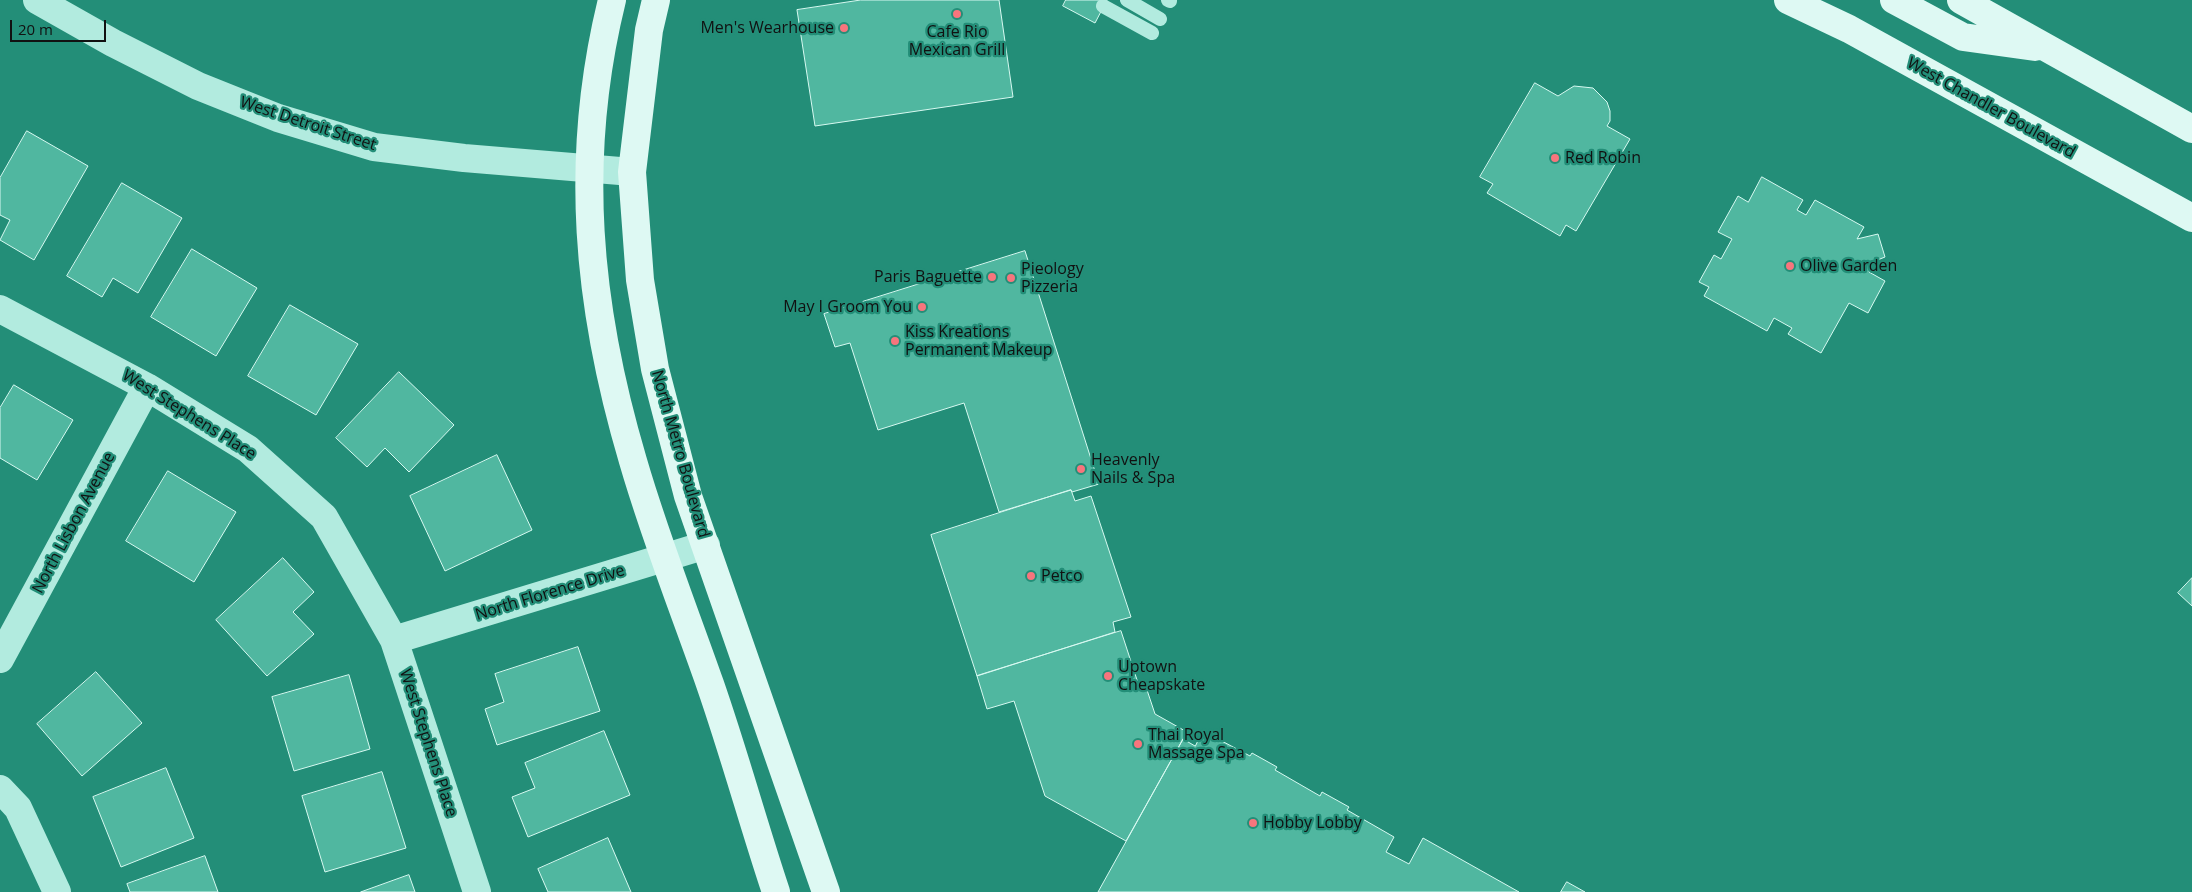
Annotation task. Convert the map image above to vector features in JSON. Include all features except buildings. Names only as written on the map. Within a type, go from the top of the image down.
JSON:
[{"type":"street","name":"West Detroit Street","points":[[37,0],[113,43],[198,86],[278,118],[374,147],[464,158],[632,172]]},
{"type":"street","points":[[612,0],[604,33],[593,97],[588,169],[591,239],[600,324],[633,462],[711,688],[776,892]]},
{"type":"street","name":"North Metro Boulevard","points":[[656,0],[649,30],[639,99],[632,172],[640,280],[654,369],[688,496],[826,892]]},
{"type":"street","name":"West Chandler Boulevard","points":[[1788,0],[1849,29],[2192,218]]},
{"type":"street","points":[[1894,0],[1963,37],[2051,50]]},
{"type":"street","points":[[1961,0],[2192,129]]},
{"type":"street","name":"West Stephens Place","points":[[0,309],[147,387],[248,448],[324,517],[394,640],[477,892]]},
{"type":"street","name":"North Lisbon Avenue","points":[[0,658],[147,387]]},
{"type":"street","name":"North Florence Drive","points":[[394,640],[706,545]]},
{"type":"street","points":[[0,789],[18,808],[56,892]]},
{"type":"lane","points":[[1127,0],[1160,19]]},
{"type":"lane","points":[[1103,6],[1152,34]]},
{"type":"place","name":"Cafe Rio Mexican Grill","points":[[957,14]]},
{"type":"place","name":"Men's Wearhouse","points":[[844,28]]},
{"type":"place","name":"Red Robin","points":[[1555,158]]},
{"type":"place","name":"Olive Garden","points":[[1790,266]]},
{"type":"place","name":"Paris Baguette","points":[[992,277]]},
{"type":"place","name":"Pieology Pizzeria","points":[[1011,278]]},
{"type":"place","name":"May I Groom You","points":[[922,307]]},
{"type":"place","name":"Kiss Kreations Permanent Makeup","points":[[895,341]]},
{"type":"place","name":"Heavenly Nails & Spa","points":[[1081,469]]},
{"type":"place","name":"Petco","points":[[1031,576]]},
{"type":"place","name":"Uptown Cheapskate","points":[[1108,676]]},
{"type":"place","name":"Thai Royal Massage Spa","points":[[1138,744]]},
{"type":"place","name":"Hobby Lobby","points":[[1253,823]]}]
